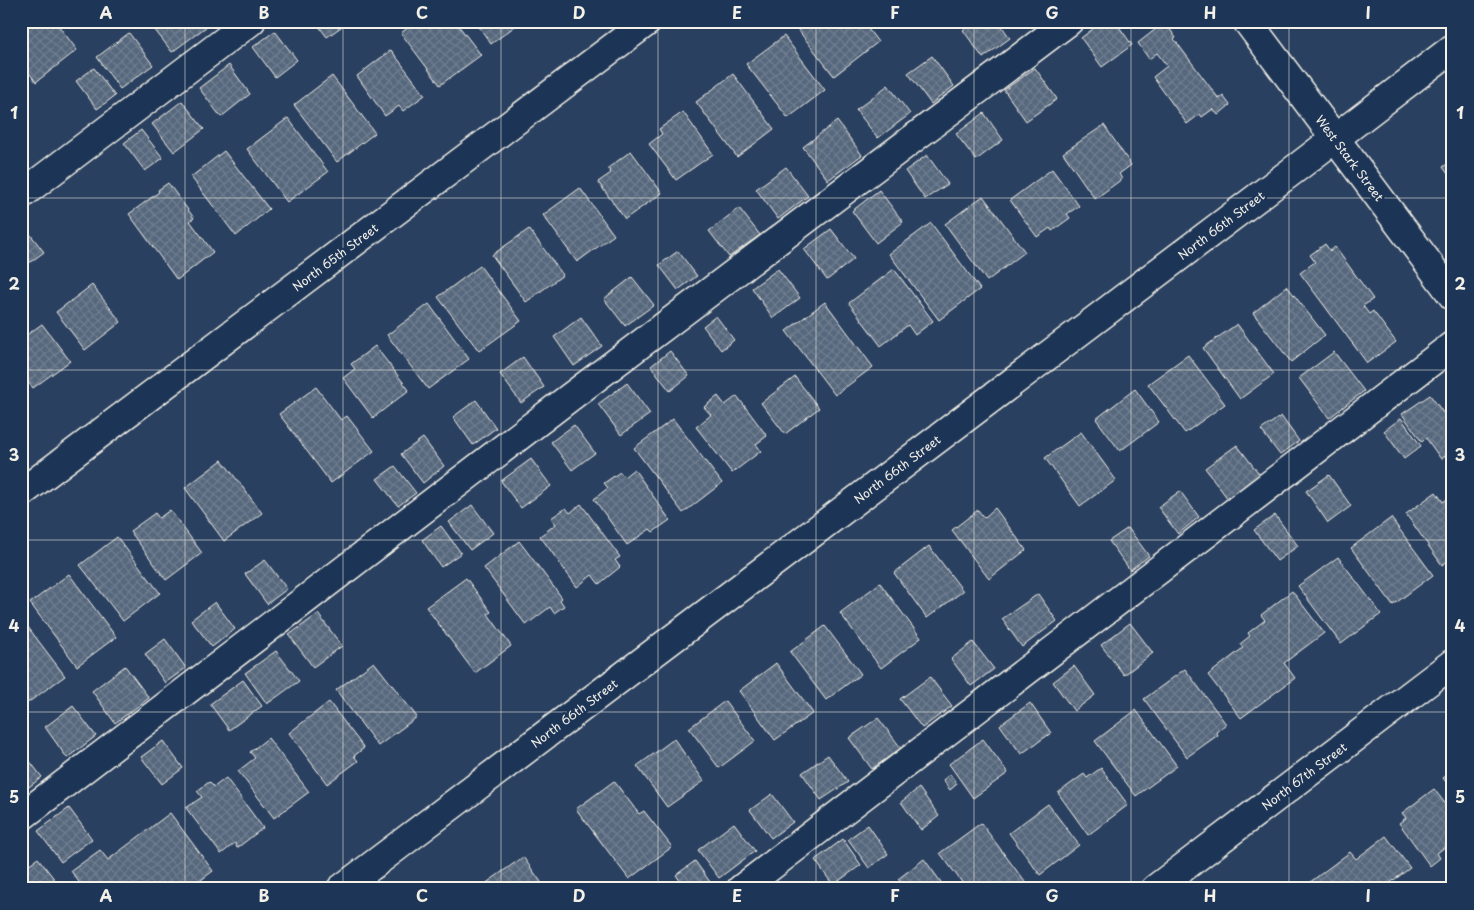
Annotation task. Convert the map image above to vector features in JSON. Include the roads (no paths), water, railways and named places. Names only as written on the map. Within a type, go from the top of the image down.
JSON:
[{"type":"street","points":[[21,195],[251,21]]},
{"type":"street","name":"North 65th Street","points":[[21,494],[648,21]]},
{"type":"street","points":[[21,818],[569,398],[1069,21]]},
{"type":"street","name":"West Stark Street","points":[[1247,21],[1453,296]]},
{"type":"street","name":"North 66th Street","points":[[341,889],[1453,48]]},
{"type":"street","points":[[741,889],[1453,345]]},
{"type":"street","name":"North 67th Street","points":[[1155,889],[1453,663]]}]
